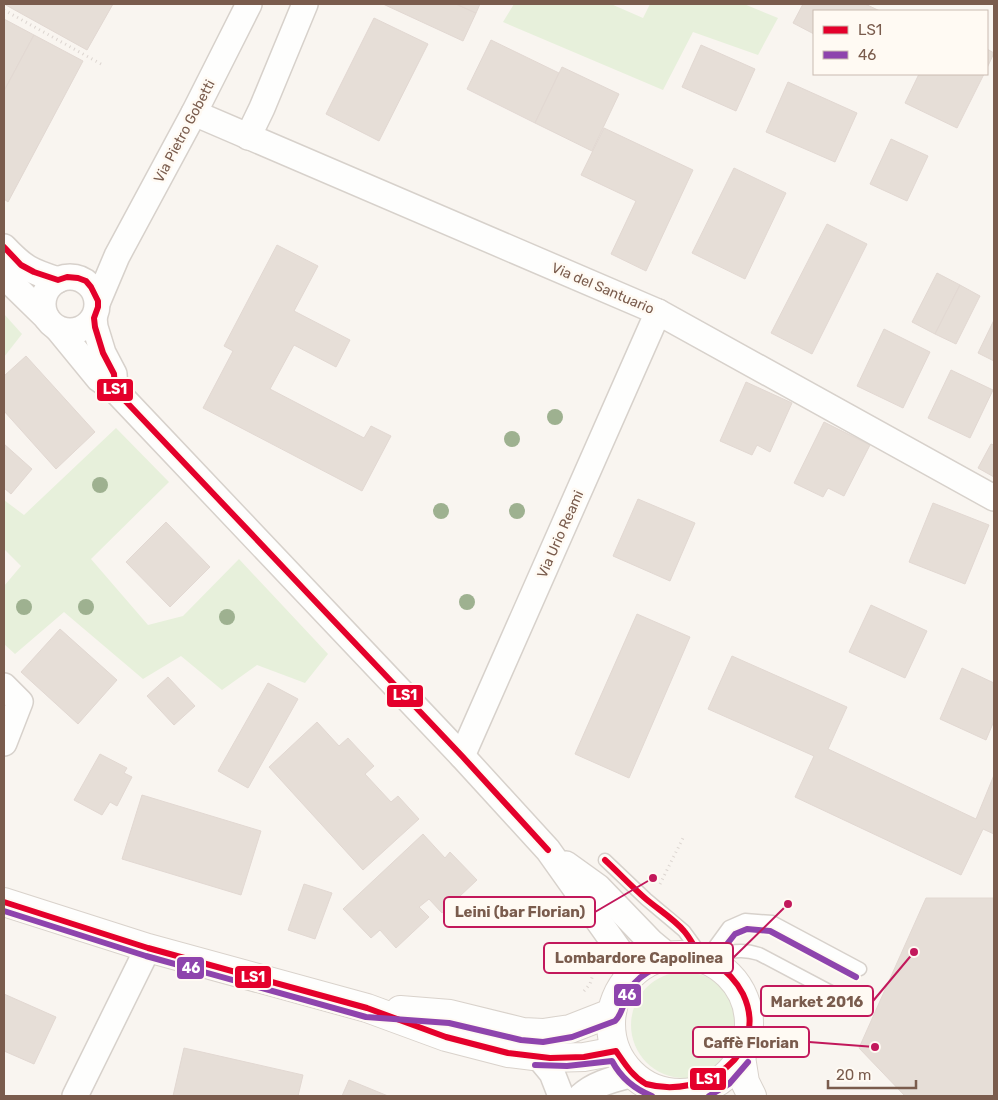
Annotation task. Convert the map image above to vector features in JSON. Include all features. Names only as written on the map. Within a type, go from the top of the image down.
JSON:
[{"type":"main road","points":[[4,902],[148,948],[366,1008],[446,1037],[508,1053],[550,1058],[584,1057],[616,1051]]},
{"type":"main road","points":[[694,955],[705,960],[714,963],[731,976],[743,994],[749,1014],[748,1037],[741,1057],[730,1072],[712,1086],[691,1095],[670,1093],[647,1085],[629,1071],[616,1051],[611,1032],[611,1013],[617,994],[628,978],[642,966],[658,958],[694,955]]},
{"type":"main road","points":[[366,1008],[450,1014],[523,1032],[543,1033],[570,1029],[611,1013]]},
{"type":"main road","points":[[741,1057],[745,1082],[752,1096]]},
{"type":"street","name":"Via Pietro Gobetti","points":[[96,309],[117,256],[194,113],[249,4]]},
{"type":"street","points":[[248,137],[305,4]]},
{"type":"street","name":"Via del Santuario","points":[[194,113],[658,312],[994,498]]},
{"type":"street","points":[[4,247],[21,265],[34,272],[86,281],[92,286],[96,309],[95,327],[103,353],[114,374],[115,390]]},
{"type":"street","points":[[96,309],[88,326],[68,332],[52,323],[43,307],[45,294],[48,289],[117,256]]},
{"type":"street","points":[[4,276],[52,323],[99,378],[115,390],[462,756],[548,850],[619,950],[628,978]]},
{"type":"street","name":"Via Urio Reami","points":[[462,756],[658,312]]},
{"type":"street","points":[[4,686],[20,702],[4,743]]},
{"type":"street","points":[[548,850],[598,887],[651,942],[668,956]]},
{"type":"street","points":[[75,1096],[148,948]]},
{"type":"street","points":[[538,1056],[552,1073],[561,1096]]},
{"type":"street","points":[[581,1096],[609,1080],[633,1074]]},
{"type":"lane","points":[[604,860],[646,900],[684,931],[705,960]]},
{"type":"lane","points":[[705,960],[729,927],[745,920],[772,922],[860,969]]},
{"type":"lane","points":[[705,960],[733,951],[747,950],[759,954],[846,1000]]},
{"type":"path","points":[[4,10],[101,64]]},
{"type":"path","points":[[657,889],[683,838]]},
{"type":"path","points":[[578,998],[590,984],[596,962]]},
{"type":"green space","points":[[514,4],[611,4],[643,18],[650,4],[744,4],[778,18],[758,55],[693,32],[663,90],[503,22]]},
{"type":"green space","points":[[4,314],[22,334],[4,357]]},
{"type":"green space","points":[[116,428],[169,482],[91,559],[148,625],[183,616],[239,559],[328,654],[305,683],[257,665],[222,690],[181,656],[143,679],[64,612],[15,654],[4,644],[4,586],[21,566],[4,549],[4,500],[24,515]]},
{"type":"green space","points":[[684,972],[704,976],[721,988],[733,1005],[737,1025],[733,1045],[721,1062],[704,1074],[684,1078],[664,1074],[647,1062],[635,1045],[631,1025],[635,1005],[647,988],[664,976]]},
{"type":"building","points":[[4,4],[113,4],[87,50]]},
{"type":"building","points":[[383,4],[456,4],[476,13],[463,41]]},
{"type":"building","points":[[456,4],[480,4],[476,13]]},
{"type":"building","points":[[803,4],[865,4],[878,10],[813,10],[813,33],[793,23]]},
{"type":"building","points":[[374,18],[428,44],[379,141],[326,114]]},
{"type":"building","points":[[4,19],[34,35],[4,91]]},
{"type":"building","points":[[34,35],[83,61],[8,202],[4,199],[4,91]]},
{"type":"building","points":[[491,40],[559,73],[535,123],[467,89]]},
{"type":"building","points":[[701,45],[755,69],[736,111],[682,87]]},
{"type":"building","points":[[988,50],[994,53],[988,66]]},
{"type":"building","points":[[562,67],[619,94],[592,151],[535,123]]},
{"type":"building","points":[[919,75],[984,75],[957,128],[905,103]]},
{"type":"building","points":[[788,82],[857,113],[835,162],[766,132]]},
{"type":"building","points":[[604,128],[693,170],[646,271],[611,254],[636,201],[581,175]]},
{"type":"building","points":[[891,139],[928,156],[907,201],[870,184]]},
{"type":"building","points":[[734,168],[786,193],[745,279],[692,253]]},
{"type":"building","points":[[827,224],[867,244],[812,354],[771,333]]},
{"type":"building","points":[[277,245],[318,266],[294,311],[350,340],[336,367],[294,345],[270,389],[364,438],[371,426],[391,436],[362,491],[203,408],[233,351],[224,346]]},
{"type":"building","points":[[937,273],[960,285],[935,334],[912,322]]},
{"type":"building","points":[[960,285],[980,296],[956,344],[935,334]]},
{"type":"building","points":[[994,320],[994,361],[978,353]]},
{"type":"building","points":[[884,329],[930,352],[903,408],[857,386]]},
{"type":"building","points":[[26,356],[95,432],[56,469],[4,411],[4,376]]},
{"type":"building","points":[[951,370],[993,390],[970,438],[928,418]]},
{"type":"building","points":[[746,382],[792,403],[770,452],[757,445],[752,455],[720,441]]},
{"type":"building","points":[[824,422],[870,445],[844,496],[828,488],[823,497],[794,483]]},
{"type":"building","points":[[4,444],[32,469],[11,494],[4,488]]},
{"type":"building","points":[[991,444],[994,445],[994,477],[978,468]]},
{"type":"building","points":[[638,499],[695,523],[670,581],[613,556]]},
{"type":"building","points":[[933,503],[989,525],[965,584],[909,562]]},
{"type":"building","points":[[166,522],[210,567],[170,607],[126,562]]},
{"type":"building","points":[[871,605],[927,631],[905,678],[849,652]]},
{"type":"building","points":[[637,614],[690,637],[629,778],[575,754]]},
{"type":"building","points":[[60,629],[117,680],[78,724],[21,672]]},
{"type":"building","points":[[732,656],[847,707],[828,749],[976,819],[994,775],[994,834],[983,829],[961,875],[795,797],[814,756],[708,709]]},
{"type":"building","points":[[962,668],[994,683],[994,721],[986,740],[940,719]]},
{"type":"building","points":[[168,677],[195,706],[174,725],[147,696]]},
{"type":"building","points":[[268,683],[298,699],[248,788],[218,771]]},
{"type":"building","points":[[317,722],[339,746],[348,738],[374,766],[365,774],[391,802],[398,796],[419,819],[363,870],[269,767]]},
{"type":"building","points":[[100,754],[127,768],[124,773],[132,777],[117,806],[110,802],[102,815],[74,800]]},
{"type":"building","points":[[142,795],[261,831],[241,895],[122,859]]},
{"type":"building","points":[[423,834],[445,858],[450,852],[477,880],[442,913],[429,899],[419,907],[429,917],[396,948],[380,930],[371,938],[343,909]]},
{"type":"building","points":[[304,884],[332,893],[315,939],[288,930]]},
{"type":"building","points":[[926,898],[994,898],[994,1096],[905,1096],[859,1048]]},
{"type":"building","points":[[4,994],[56,1017],[34,1064],[4,1051]]},
{"type":"building","points":[[184,1048],[303,1075],[298,1096],[173,1096]]},
{"type":"building","points":[[349,1080],[388,1096],[342,1096]]},
{"type":"transit line","name":"LS1","points":[[4,247],[21,265],[34,272],[58,280],[67,277],[86,281],[98,301],[94,318],[95,327],[103,353],[114,374],[115,390],[462,756],[548,850]]},
{"type":"transit line","name":"LS1","points":[[4,902],[148,948],[367,1008],[446,1037],[508,1053],[550,1058],[584,1057],[616,1051],[633,1073],[646,1084],[668,1087],[690,1085],[710,1078],[727,1067],[740,1053],[748,1035],[749,1015],[743,994],[727,973],[701,956],[687,934],[680,927],[605,860]]},
{"type":"transit line","name":"46","points":[[4,911],[146,956],[366,1017],[449,1023],[521,1040],[543,1042],[572,1037],[615,1021],[620,1014],[630,989],[641,977],[654,969],[669,965],[685,964],[708,968],[735,934],[747,929],[770,931],[856,977]]},
{"type":"transit line","name":"46","points":[[535,1065],[567,1066],[612,1061],[629,1082],[639,1090],[652,1096]]},
{"type":"transit line","name":"46","points":[[709,1096],[729,1084],[748,1062]]},
{"type":"place","name":"Leini (bar Florian)","points":[[653,878]]},
{"type":"place","name":"Lombardore Capolinea","points":[[788,904]]},
{"type":"place","name":"Market 2016","points":[[914,952]]},
{"type":"place","name":"Caffè Florian","points":[[875,1047]]}]
